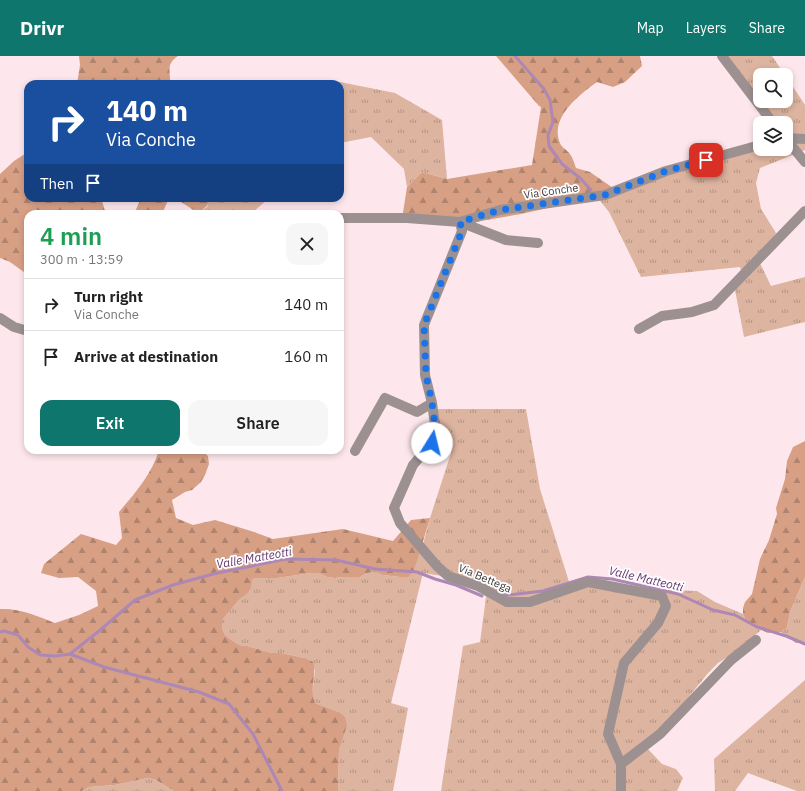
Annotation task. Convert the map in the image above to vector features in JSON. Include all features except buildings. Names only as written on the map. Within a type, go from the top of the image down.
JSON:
[{"type":"street","points":[[722,56],[768,116]]},
{"type":"street","points":[[793,139],[805,139]]},
{"type":"street","name":"Via Conche","points":[[344,218],[407,218],[460,222],[500,210],[605,195],[666,171],[753,147]]},
{"type":"street","points":[[793,147],[805,162]]},
{"type":"street","points":[[639,330],[662,316],[692,312],[714,305],[805,212]]},
{"type":"street","points":[[460,222],[506,240],[538,243]]},
{"type":"street","name":"Via Bettega","points":[[460,222],[462,231],[424,325],[426,375],[435,425],[432,443],[413,465],[394,508],[400,523],[437,566],[448,576],[478,586],[506,602],[530,602],[588,582],[662,596],[666,606],[658,622],[624,663],[608,734],[621,764],[621,791]]},
{"type":"street","points":[[0,318],[14,328],[24,330]]},
{"type":"street","points":[[355,450],[385,398],[417,412],[432,403]]},
{"type":"street","points":[[621,764],[660,734],[731,660],[756,640]]},
{"type":"green space","points":[[79,56],[178,56],[171,62],[170,65],[170,80],[78,80],[80,65]]},
{"type":"green space","points":[[496,56],[640,56],[642,66],[625,82],[613,87],[597,82],[575,100],[562,116],[559,125],[558,134],[560,143],[573,159],[576,168],[590,172],[616,190],[597,197],[521,214],[463,224],[402,219],[407,187],[422,172],[447,179],[532,165],[541,107]]},
{"type":"green space","points":[[720,56],[772,56],[780,68],[753,68],[753,100]]},
{"type":"green space","points":[[344,83],[395,93],[442,120],[447,179],[422,172],[407,187],[404,169],[371,137],[344,142]]},
{"type":"green space","points":[[793,87],[805,105],[805,150],[793,155],[793,116],[765,116],[759,108],[793,108]]},
{"type":"green space","points":[[753,151],[753,156],[790,156],[760,168],[756,183],[761,209],[776,233],[759,261],[771,286],[805,277],[805,322],[744,337],[735,290],[743,277],[740,267],[641,277],[609,212],[597,197],[616,190]]},
{"type":"green space","points":[[24,155],[24,202],[102,202],[105,210],[24,210],[24,272],[10,262],[0,258],[0,174],[14,161]]},
{"type":"green space","points":[[139,202],[167,202],[164,210],[136,210]]},
{"type":"green space","points":[[181,202],[209,202],[202,210],[193,210]]},
{"type":"green space","points":[[209,202],[264,202],[256,210],[202,210],[207,207]]},
{"type":"green space","points":[[435,409],[526,409],[540,489],[570,585],[630,586],[697,591],[715,602],[743,614],[747,623],[761,630],[740,649],[718,663],[709,672],[647,748],[662,764],[676,769],[683,778],[677,791],[441,791],[463,646],[480,642],[487,590],[455,578],[423,573],[391,703],[408,708],[393,791],[338,791],[339,750],[341,742],[339,712],[315,703],[312,695],[315,670],[305,658],[281,653],[272,653],[239,645],[225,635],[222,628],[223,619],[239,600],[246,595],[251,579],[277,578],[311,573],[319,573],[327,577],[335,578],[360,577],[367,573],[375,572],[383,575],[400,577],[414,571],[452,450],[435,434]]},
{"type":"green space","points":[[805,441],[805,577],[790,612],[787,627],[781,632],[768,633],[747,623],[743,614],[743,608],[745,602],[752,594],[760,559],[769,540],[777,514],[776,508],[785,479],[787,461],[793,447]]},
{"type":"green space","points":[[158,454],[206,454],[208,456],[209,464],[201,482],[192,490],[185,492],[172,500],[176,518],[193,525],[215,520],[273,539],[343,529],[393,541],[411,520],[430,518],[414,571],[408,577],[383,575],[375,572],[367,573],[360,577],[335,578],[327,577],[319,573],[311,573],[277,578],[252,579],[251,588],[246,595],[239,600],[223,619],[222,628],[225,635],[239,645],[272,653],[281,653],[305,658],[313,662],[313,698],[315,703],[339,712],[345,717],[347,725],[339,750],[338,791],[174,791],[156,780],[148,778],[115,785],[89,787],[82,791],[0,791],[0,609],[21,611],[55,623],[79,615],[98,606],[96,591],[78,577],[59,578],[41,573],[44,564],[81,534],[116,545],[122,538],[119,512],[137,490]]},
{"type":"green space","points":[[805,577],[805,642],[796,643],[781,632],[787,627],[790,612]]},
{"type":"green space","points":[[805,680],[805,791],[797,791],[748,773],[735,791],[715,791],[714,759]]},
{"type":"green space","points":[[148,778],[156,780],[174,791],[82,791],[89,787],[115,785]]},
{"type":"waterway","points":[[515,56],[544,89],[550,100],[553,122],[548,135],[549,146],[562,164],[580,178],[591,190]]},
{"type":"waterway","name":"Valle Matteotti","points":[[70,654],[135,600],[173,585],[213,574],[286,559],[336,560],[375,569],[417,572],[456,585],[482,596]]},
{"type":"waterway","name":"Valle Matteotti","points":[[501,595],[543,591],[588,577],[612,579],[678,594],[713,610],[735,615],[757,627],[805,644]]},
{"type":"waterway","name":"Valle Matteotti","points":[[0,632],[4,631],[18,635],[28,647],[40,655],[55,656],[70,654],[104,667],[199,692],[229,704],[253,734],[282,791]]},
{"type":"route","points":[[432,443],[435,425],[426,375],[424,325],[462,231],[460,222],[500,210],[605,195],[666,171],[706,160]]}]
